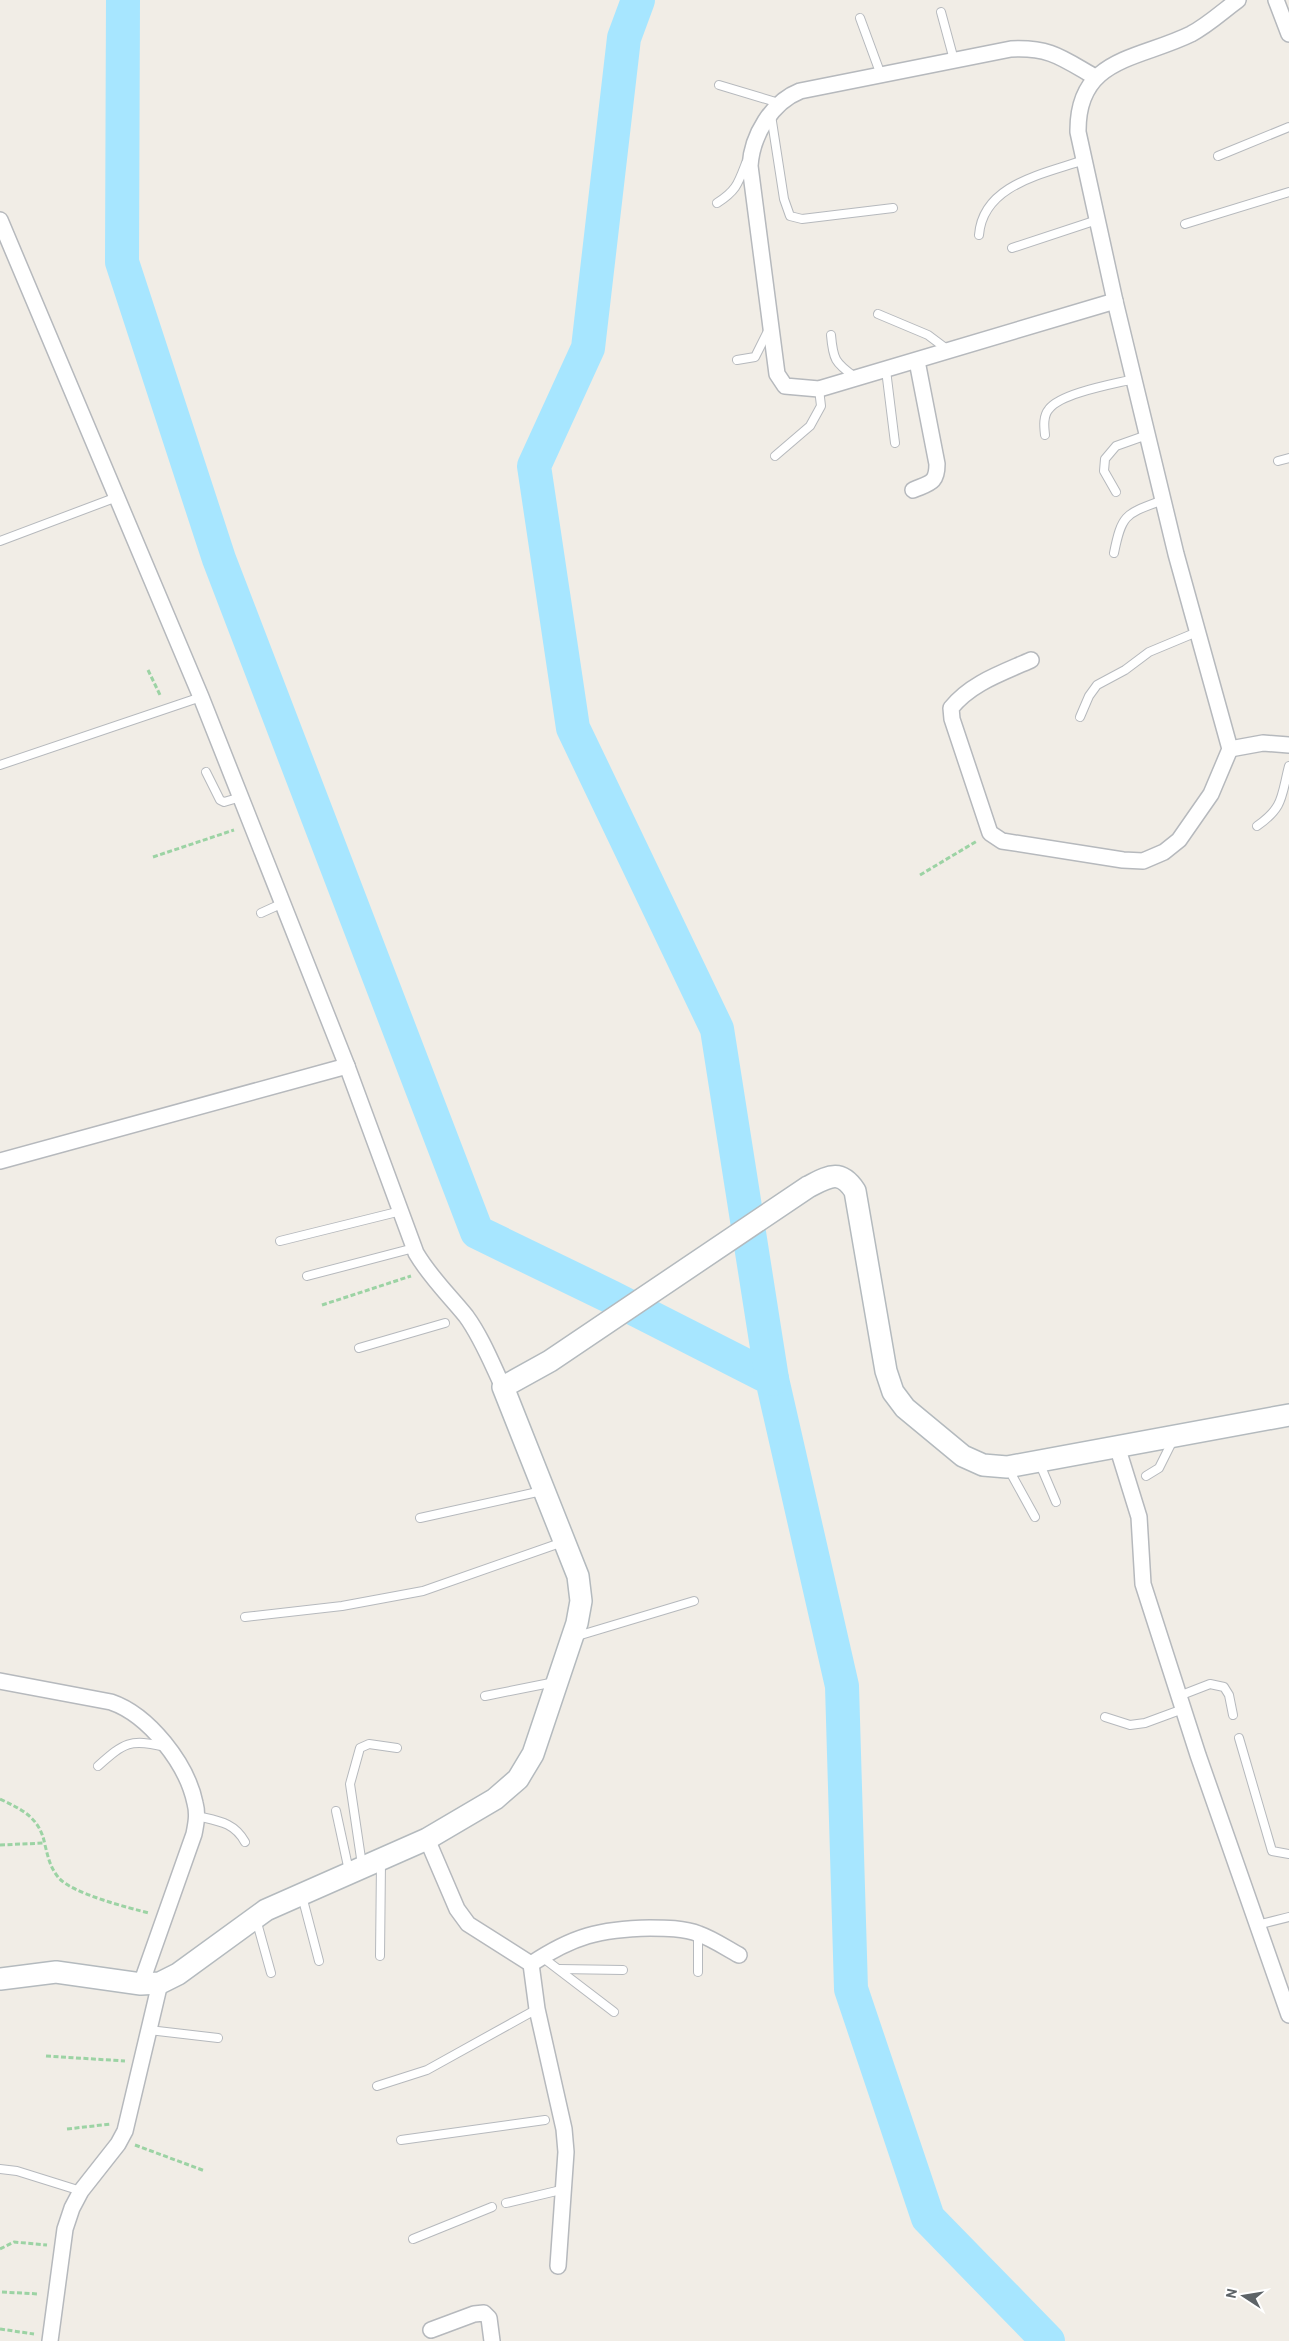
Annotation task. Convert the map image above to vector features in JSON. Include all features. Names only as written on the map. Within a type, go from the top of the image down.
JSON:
[{"type":"main road","points":[[0,1979],[56,1972],[150,1984],[178,1974],[256,1916],[427,1839],[495,1800],[518,1779],[533,1754],[572,1638],[581,1601],[578,1576],[503,1388],[550,1361],[808,1187],[828,1177],[839,1176],[849,1181],[855,1191],[886,1371],[893,1392],[905,1408],[963,1456],[983,1465],[1007,1466],[1289,1415]]},
{"type":"street","points":[[1032,660],[984,681],[961,695],[951,708],[952,720],[990,833],[1002,841],[1123,860],[1143,861],[1164,852],[1179,840],[1211,794],[1230,749],[1147,435],[1078,132],[1078,113],[1084,92],[1095,77],[1108,68],[1192,33],[1238,0]]},
{"type":"street","points":[[1276,0],[1289,34]]},
{"type":"street","points":[[1095,77],[1056,54],[1034,47],[1011,48],[800,90],[775,109],[756,138],[750,152],[750,166],[777,374],[786,386],[819,389],[1115,301]]},
{"type":"street","points":[[0,220],[201,697],[347,1066],[414,1248],[427,1271],[477,1333],[503,1388]]},
{"type":"street","points":[[913,490],[933,481],[937,475],[937,464],[917,360]]},
{"type":"street","points":[[1230,749],[1263,743],[1289,745]]},
{"type":"street","points":[[0,1161],[347,1066]]},
{"type":"street","points":[[1117,1446],[1139,1518],[1143,1584],[1181,1703],[1289,2015]]},
{"type":"street","points":[[0,1681],[111,1702],[127,1708],[140,1718],[169,1748],[195,1802],[197,1816],[194,1834],[164,1916],[150,1984],[149,2030],[143,2062],[124,2133],[81,2191],[72,2208],[63,2247],[50,2338]]},
{"type":"street","points":[[427,1839],[457,1909],[468,1924],[537,1960]]},
{"type":"street","points":[[537,1960],[556,1947],[601,1932],[668,1928],[698,1934],[740,1955]]},
{"type":"street","points":[[537,1960],[537,2009],[566,2152],[565,2189],[558,2266]]},
{"type":"street","points":[[431,2330],[474,2314],[484,2314],[489,2318],[492,2341]]},
{"type":"lane","points":[[941,12],[954,60]]},
{"type":"lane","points":[[860,18],[881,74]]},
{"type":"lane","points":[[718,85],[775,109],[784,199],[790,216],[802,219],[893,208]]},
{"type":"lane","points":[[1218,156],[1289,127]]},
{"type":"lane","points":[[716,203],[731,194],[738,185],[750,152]]},
{"type":"lane","points":[[979,235],[980,222],[989,205],[1012,186],[1084,160]]},
{"type":"lane","points":[[1185,224],[1289,192]]},
{"type":"lane","points":[[1012,248],[1097,220]]},
{"type":"lane","points":[[878,314],[928,335],[950,351]]},
{"type":"lane","points":[[737,360],[755,357],[771,325]]},
{"type":"lane","points":[[831,335],[833,358],[841,368],[856,379]]},
{"type":"lane","points":[[886,370],[895,443]]},
{"type":"lane","points":[[1045,435],[1044,420],[1049,408],[1065,398],[1095,388],[1134,379]]},
{"type":"lane","points":[[776,456],[810,426],[822,406],[819,389]]},
{"type":"lane","points":[[1116,492],[1104,471],[1105,459],[1116,446],[1147,435]]},
{"type":"lane","points":[[1278,461],[1289,458]]},
{"type":"lane","points":[[0,541],[117,497]]},
{"type":"lane","points":[[1114,553],[1118,531],[1124,518],[1133,512],[1163,500]]},
{"type":"lane","points":[[1080,717],[1089,696],[1097,685],[1125,670],[1149,652],[1198,632]]},
{"type":"lane","points":[[0,765],[201,697]]},
{"type":"lane","points":[[1257,826],[1274,814],[1280,804],[1289,766]]},
{"type":"lane","points":[[206,772],[220,800],[224,802],[241,797]]},
{"type":"lane","points":[[261,914],[283,903]]},
{"type":"lane","points":[[280,1241],[401,1211]]},
{"type":"lane","points":[[307,1276],[414,1248]]},
{"type":"lane","points":[[359,1348],[445,1323]]},
{"type":"lane","points":[[1146,1476],[1159,1468],[1175,1436]]},
{"type":"lane","points":[[1039,1461],[1056,1502]]},
{"type":"lane","points":[[1007,1466],[1035,1517]]},
{"type":"lane","points":[[420,1518],[544,1490]]},
{"type":"lane","points":[[245,1617],[342,1606],[423,1590],[565,1542]]},
{"type":"lane","points":[[572,1638],[694,1602]]},
{"type":"lane","points":[[485,1696],[557,1682]]},
{"type":"lane","points":[[1105,1716],[1130,1725],[1145,1723],[1210,1684],[1224,1687],[1233,1714]]},
{"type":"lane","points":[[1239,1738],[1272,1851],[1289,1854]]},
{"type":"lane","points":[[98,1766],[120,1747],[128,1744],[148,1743],[169,1748]]},
{"type":"lane","points":[[380,1956],[350,1784],[360,1748],[369,1744],[397,1748]]},
{"type":"lane","points":[[336,1810],[364,1867]]},
{"type":"lane","points":[[197,1816],[229,1824],[239,1830],[245,1842]]},
{"type":"lane","points":[[302,1894],[319,1961]]},
{"type":"lane","points":[[256,1916],[271,1973]]},
{"type":"lane","points":[[1258,1925],[1289,1917]]},
{"type":"lane","points":[[698,1934],[698,1972]]},
{"type":"lane","points":[[537,1960],[559,1969],[614,2012]]},
{"type":"lane","points":[[559,1969],[623,1970]]},
{"type":"lane","points":[[378,2086],[428,2070],[537,2009]]},
{"type":"lane","points":[[149,2030],[218,2038]]},
{"type":"lane","points":[[401,2140],[545,2120]]},
{"type":"lane","points":[[0,2168],[17,2171],[81,2191]]},
{"type":"lane","points":[[506,2203],[565,2189]]},
{"type":"lane","points":[[413,2239],[492,2207]]},
{"type":"path","points":[[148,670],[166,709]]},
{"type":"path","points":[[153,857],[234,830]]},
{"type":"path","points":[[920,875],[990,833]]},
{"type":"path","points":[[322,1305],[427,1271]]},
{"type":"path","points":[[0,1799],[26,1811],[37,1822],[45,1843],[48,1862],[59,1878],[70,1886],[122,1906],[164,1916]]},
{"type":"path","points":[[0,1845],[45,1843]]},
{"type":"path","points":[[46,2056],[143,2062]]},
{"type":"path","points":[[67,2129],[98,2124],[115,2124],[124,2133],[205,2171]]},
{"type":"path","points":[[0,2249],[14,2242],[63,2247]]},
{"type":"path","points":[[2,2292],[56,2295]]},
{"type":"path","points":[[0,2329],[50,2338]]},
{"type":"waterway","points":[[123,0],[122,262],[219,559],[477,1232],[611,1297],[772,1379],[842,1686],[851,1989],[928,2218],[1048,2341]]},
{"type":"waterway","points":[[638,0],[624,38],[588,348],[534,466],[573,728],[717,1029],[772,1379]]}]
